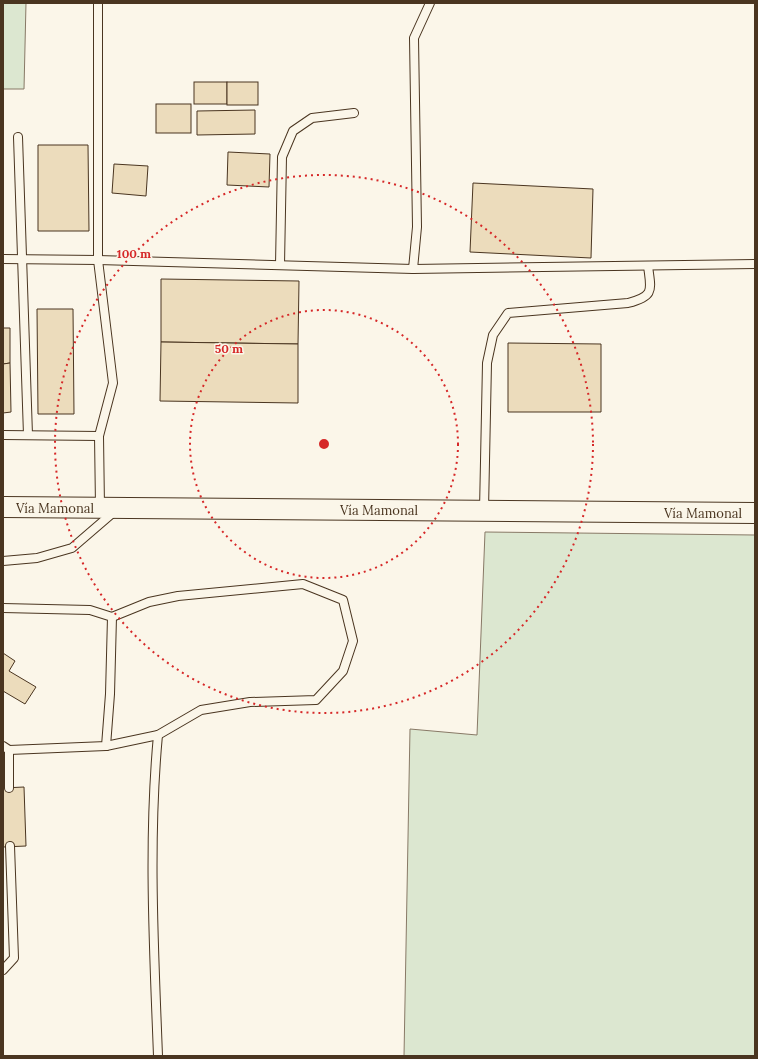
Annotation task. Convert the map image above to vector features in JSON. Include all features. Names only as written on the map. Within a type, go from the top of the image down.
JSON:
[{"type":"street","name":"Vía Mamonal","points":[[3,507],[755,513]]},
{"type":"lane","points":[[3,561],[37,558],[72,548],[109,508],[99,436],[113,383],[98,260],[98,3]]},
{"type":"lane","points":[[414,269],[417,227],[414,38],[430,3]]},
{"type":"lane","points":[[280,265],[282,157],[293,131],[312,118],[354,113]]},
{"type":"lane","points":[[18,137],[28,435]]},
{"type":"lane","points":[[3,259],[98,260],[414,269],[755,264]]},
{"type":"lane","points":[[484,511],[487,363],[493,334],[508,313],[628,303],[641,300],[648,295],[651,288],[648,266]]},
{"type":"lane","points":[[3,435],[99,436]]},
{"type":"lane","points":[[3,608],[90,610],[112,617],[148,602],[178,596],[303,584],[343,600],[353,641],[342,671],[316,700],[250,702],[201,710],[158,736],[106,746],[6,748],[9,788]]},
{"type":"lane","points":[[106,746],[110,694],[112,617]]},
{"type":"lane","points":[[158,736],[155,772],[152,874],[158,1056]]},
{"type":"lane","points":[[3,970],[14,958],[10,846]]},
{"type":"green space","points":[[3,3],[26,3],[24,89],[3,89]]},
{"type":"green space","points":[[485,532],[755,535],[755,1056],[404,1056],[410,729],[477,735]]},
{"type":"building","points":[[194,82],[227,82],[227,104],[194,104]]},
{"type":"building","points":[[227,82],[258,82],[258,105],[227,105]]},
{"type":"building","points":[[156,104],[191,104],[191,133],[156,133]]},
{"type":"building","points":[[255,110],[255,134],[197,135],[197,111]]},
{"type":"building","points":[[38,145],[88,145],[89,231],[38,231]]},
{"type":"building","points":[[228,152],[270,154],[269,187],[227,185]]},
{"type":"building","points":[[114,164],[148,166],[146,196],[112,193]]},
{"type":"building","points":[[473,183],[593,189],[591,258],[470,252]]},
{"type":"building","points":[[161,279],[299,281],[298,344],[161,342]]},
{"type":"building","points":[[37,309],[73,309],[74,414],[38,414]]},
{"type":"building","points":[[3,328],[10,328],[10,363],[3,364]]},
{"type":"building","points":[[161,342],[298,344],[298,403],[160,401]]},
{"type":"building","points":[[508,343],[601,344],[601,412],[508,412]]},
{"type":"building","points":[[10,363],[11,412],[3,413],[3,364]]},
{"type":"building","points":[[3,653],[15,661],[9,671],[36,687],[25,704],[3,691]]},
{"type":"building","points":[[24,787],[26,846],[3,847],[3,788]]}]
